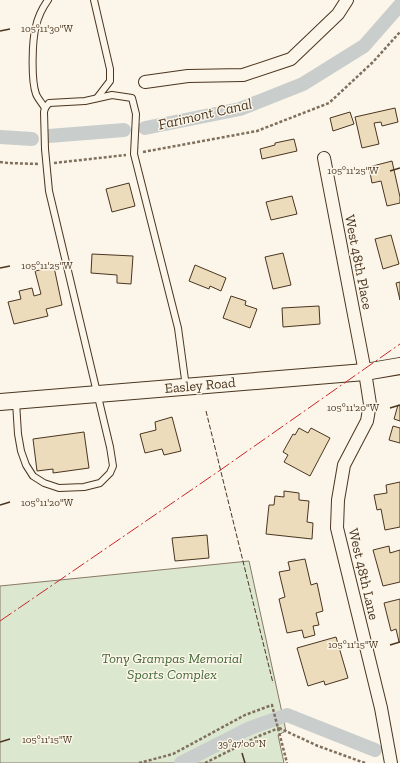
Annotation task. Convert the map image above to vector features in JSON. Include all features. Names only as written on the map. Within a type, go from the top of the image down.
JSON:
[{"type":"street","points":[[145,82],[188,76],[244,75],[291,59],[338,14],[347,0]]},
{"type":"street","name":"West 48th Place","points":[[324,158],[365,372]]},
{"type":"street","name":"Easley Road","points":[[0,402],[365,372],[400,366]]},
{"type":"street","name":"West 48th Lane","points":[[365,372],[370,404],[367,421],[344,465],[338,500],[337,528],[381,708],[391,763]]},
{"type":"lane","points":[[45,108],[36,94],[33,75],[33,46],[36,26],[48,0]]},
{"type":"lane","points":[[94,0],[110,69],[110,81],[97,98]]},
{"type":"lane","points":[[16,401],[18,434],[21,451],[26,465],[33,476],[44,483],[59,488],[84,487],[100,483],[110,474],[113,466],[110,447],[49,191],[46,164],[44,112],[49,103],[85,101],[112,95],[132,98],[136,114],[134,154],[178,328],[186,387]]},
{"type":"path","points":[[0,162],[8,164],[46,164],[134,154],[257,131],[329,103],[373,62],[400,32]]},
{"type":"path","points":[[139,763],[173,754],[245,714],[272,705],[287,763]]},
{"type":"path","points":[[205,763],[259,736],[279,728],[318,746],[365,763]]},
{"type":"green space","name":"Tony Grampas Memorial Sports Complex","points":[[249,561],[286,731],[278,735],[284,763],[0,763],[0,586]]},
{"type":"building","points":[[395,108],[398,122],[382,126],[381,122],[374,123],[379,144],[362,148],[355,117]]},
{"type":"building","points":[[350,112],[354,124],[333,131],[330,118]]},
{"type":"building","points":[[294,139],[297,151],[262,159],[260,149],[275,145],[275,143]]},
{"type":"building","points":[[392,161],[400,203],[387,206],[381,181],[372,183],[369,167]]},
{"type":"building","points":[[129,183],[135,206],[112,212],[106,189]]},
{"type":"building","points":[[292,196],[297,214],[271,220],[266,202]]},
{"type":"building","points":[[391,235],[399,264],[383,269],[375,239]]},
{"type":"building","points":[[283,253],[291,285],[273,289],[265,257]]},
{"type":"building","points":[[92,254],[133,256],[131,284],[117,283],[117,275],[91,273]]},
{"type":"building","points":[[195,265],[226,278],[221,291],[210,286],[209,289],[189,281]]},
{"type":"building","points":[[54,267],[62,305],[46,309],[48,316],[14,324],[8,302],[21,299],[19,291],[32,288],[34,296],[41,294],[35,271]]},
{"type":"building","points":[[400,282],[400,300],[396,283]]},
{"type":"building","points":[[231,296],[246,301],[245,305],[257,309],[250,328],[223,318]]},
{"type":"building","points":[[319,306],[320,324],[283,327],[282,308]]},
{"type":"building","points":[[398,405],[400,406],[400,421],[394,419]]},
{"type":"building","points":[[172,417],[181,451],[164,455],[162,449],[145,453],[140,434],[156,430],[155,422]]},
{"type":"building","points":[[393,426],[400,428],[400,443],[389,440]]},
{"type":"building","points":[[299,428],[308,433],[311,428],[330,438],[310,476],[284,462],[288,455],[283,452],[293,434],[295,435]]},
{"type":"building","points":[[84,432],[89,468],[53,473],[53,469],[37,471],[33,439]]},
{"type":"building","points":[[400,482],[400,527],[385,530],[381,509],[377,510],[374,495],[387,493],[386,485]]},
{"type":"building","points":[[284,491],[299,493],[299,500],[309,501],[307,522],[313,523],[312,539],[266,534],[269,505],[274,505],[275,496],[284,497]]},
{"type":"building","points":[[207,535],[209,558],[175,561],[172,538]]},
{"type":"building","points":[[389,546],[390,553],[400,550],[400,582],[383,586],[373,550]]},
{"type":"building","points":[[305,559],[311,585],[317,583],[323,611],[316,613],[319,625],[313,626],[315,635],[304,638],[302,630],[287,633],[279,599],[285,597],[279,572],[290,570],[288,562]]},
{"type":"building","points":[[400,599],[399,642],[396,629],[391,631],[384,603]]},
{"type":"building","points":[[336,637],[348,678],[325,685],[324,681],[308,686],[297,648]]},
{"type":"waterway","name":"Farimont Canal","points":[[145,128],[240,109],[303,84],[364,46],[400,5]]},
{"type":"waterway","name":"Farimont Canal","points":[[49,136],[124,130]]},
{"type":"waterway","name":"Farimont Canal","points":[[0,137],[32,139]]},
{"type":"waterway","points":[[181,763],[250,728],[287,715],[375,750]]},
{"type":"fence","points":[[206,411],[273,683]]},
{"type":"power","points":[[0,621],[219,471],[400,344]]}]
